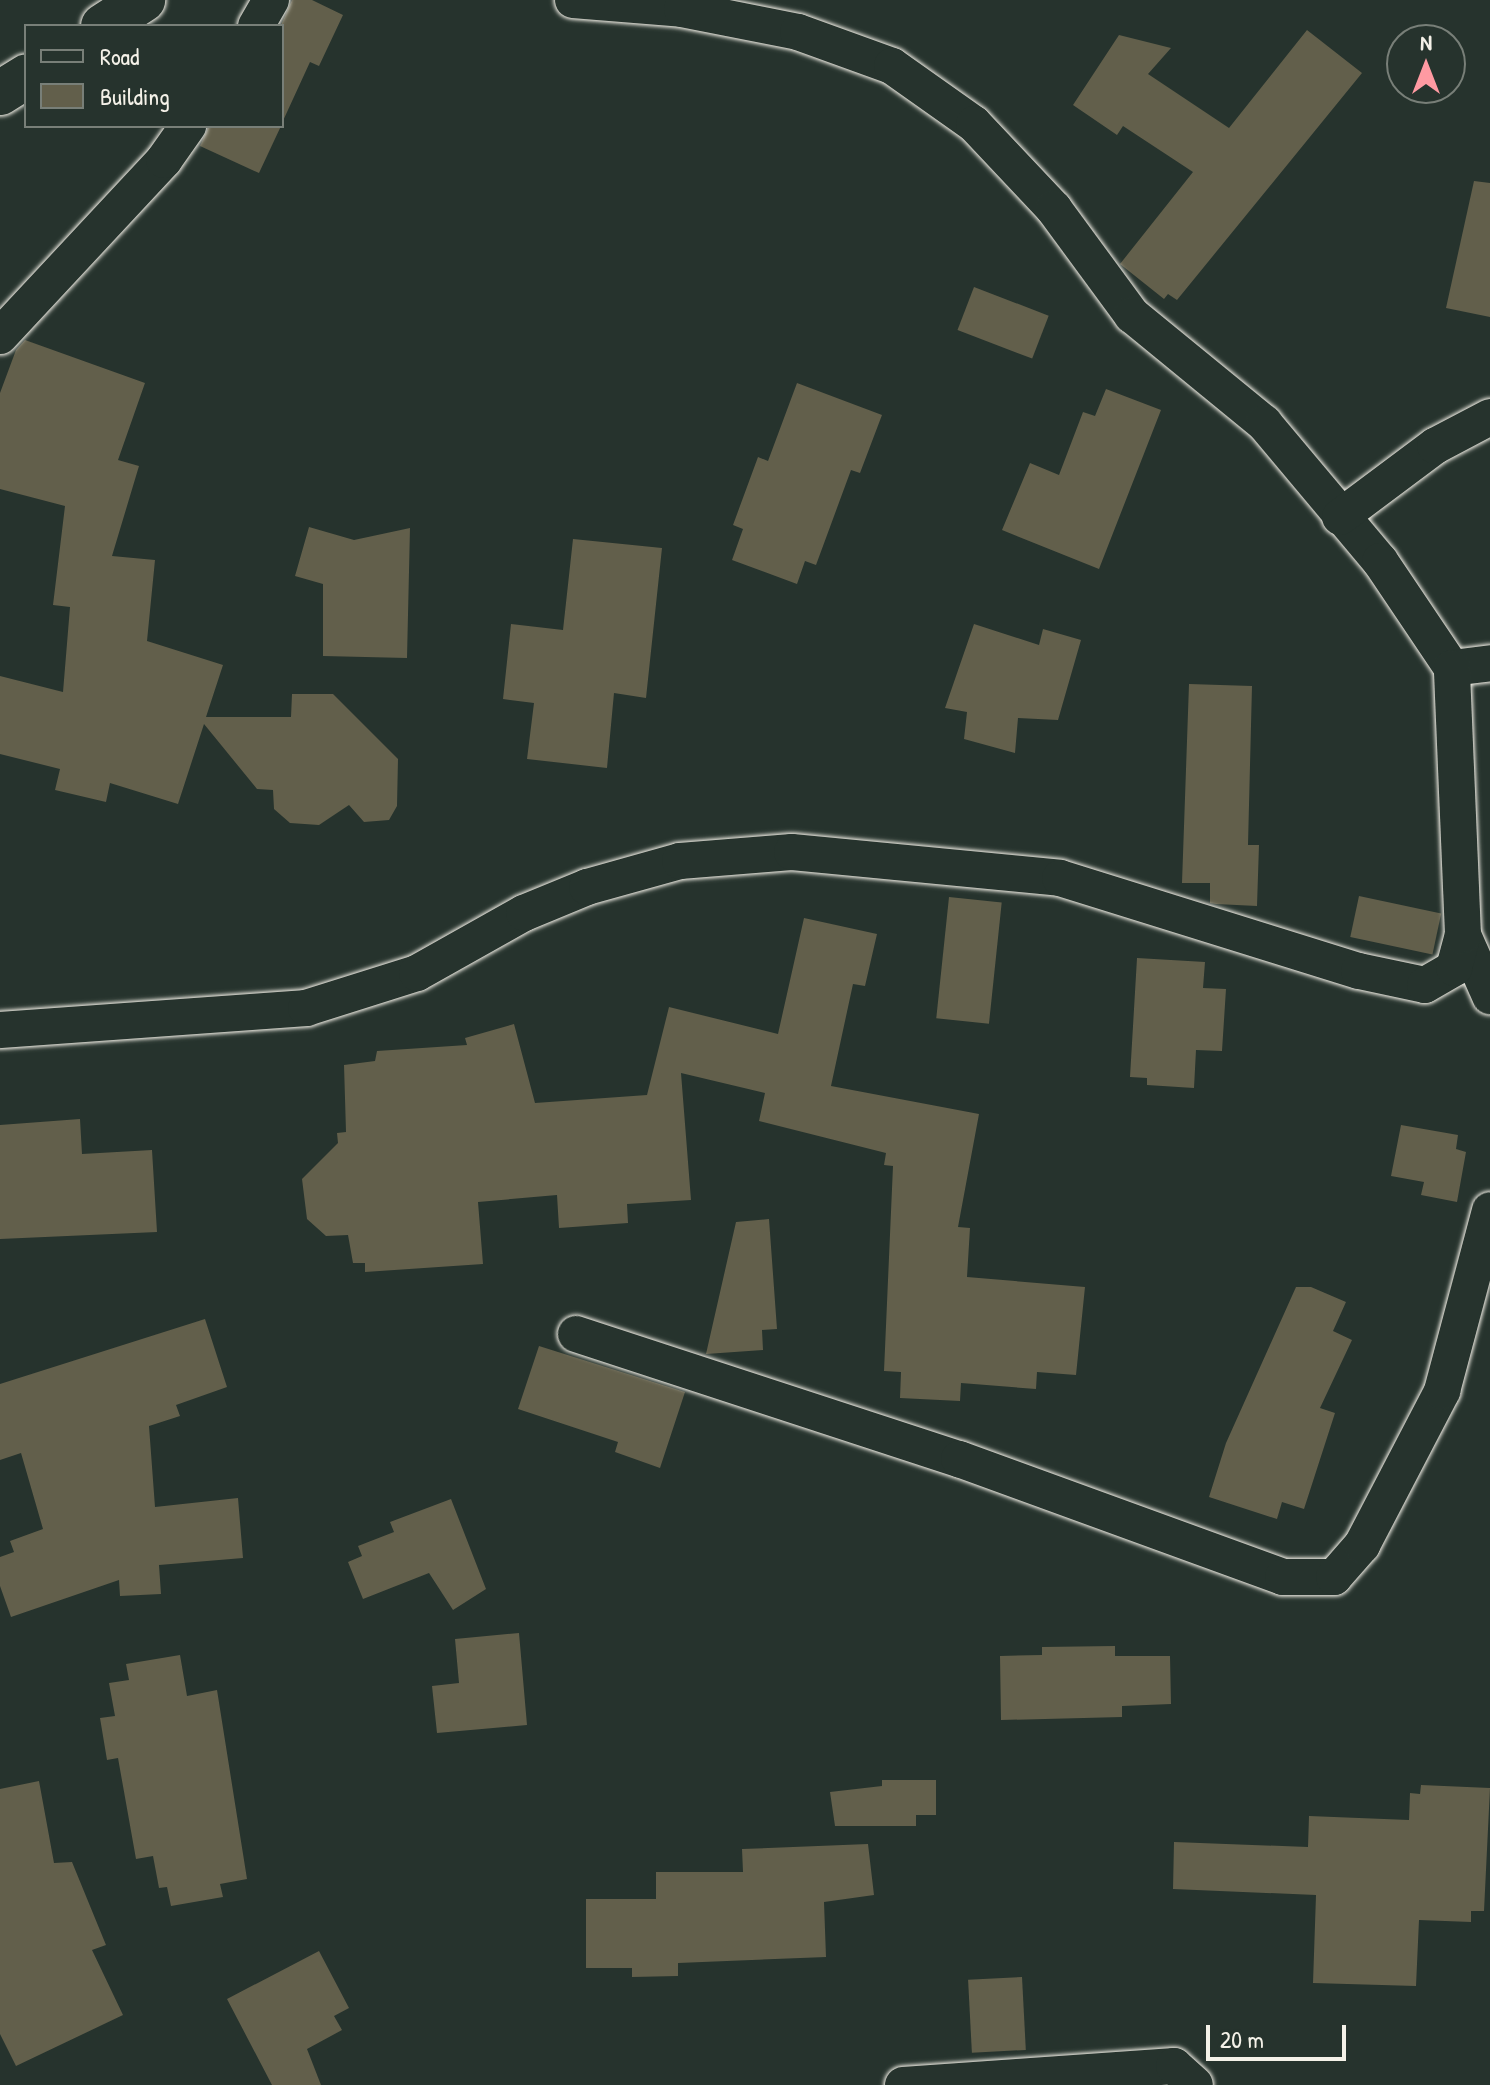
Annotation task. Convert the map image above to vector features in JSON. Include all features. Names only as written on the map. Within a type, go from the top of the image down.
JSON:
[{"type":"main road","points":[[106,24],[143,0]]},
{"type":"main road","points":[[0,93],[24,78]]},
{"type":"street","points":[[257,24],[271,0]]},
{"type":"street","points":[[0,1030],[306,1008],[417,973],[524,913],[587,887],[680,861],[792,852],[1060,878],[1359,971],[1425,985],[1454,968],[1463,935],[1452,668],[1380,561],[1264,423],[1132,315],[1054,209],[974,124],[892,66],[798,32],[682,9],[573,0]]},
{"type":"street","points":[[0,336],[164,160],[187,128]]},
{"type":"street","points":[[1340,517],[1435,446],[1490,417]]},
{"type":"street","points":[[1452,668],[1490,663]]},
{"type":"street","points":[[1463,935],[1490,996]]},
{"type":"street","points":[[576,1334],[959,1459],[1283,1577],[1334,1577],[1362,1545],[1442,1391],[1490,1210]]},
{"type":"street","points":[[903,2085],[1174,2066],[1195,2085]]},
{"type":"building","points":[[292,0],[312,0],[343,15],[319,66],[310,62],[284,119],[284,24]]},
{"type":"building","points":[[1307,30],[1362,73],[1177,300],[1168,294],[1164,299],[1120,264],[1193,172],[1123,126],[1117,135],[1073,105],[1119,35],[1171,48],[1148,74],[1229,128]]},
{"type":"building","points":[[208,128],[280,128],[259,173],[200,146]]},
{"type":"building","points":[[1474,181],[1490,183],[1490,317],[1446,308]]},
{"type":"building","points":[[974,287],[1049,316],[1032,359],[958,330]]},
{"type":"building","points":[[25,340],[145,383],[118,460],[139,466],[112,556],[155,560],[147,641],[223,665],[206,717],[291,717],[292,694],[333,694],[398,759],[397,806],[389,820],[364,822],[349,805],[319,825],[290,823],[274,809],[273,790],[257,789],[204,724],[178,804],[110,783],[106,802],[55,790],[60,769],[0,754],[0,676],[63,692],[70,607],[53,605],[65,506],[0,489],[0,393],[16,350]]},
{"type":"building","points":[[797,383],[882,415],[860,473],[851,470],[816,565],[805,561],[797,584],[732,560],[743,529],[733,525],[758,457],[768,461]]},
{"type":"building","points":[[1106,389],[1161,410],[1099,569],[1002,530],[1030,463],[1059,475],[1083,412],[1095,416]]},
{"type":"building","points":[[309,527],[354,540],[410,528],[407,658],[323,656],[323,584],[295,576]]},
{"type":"building","points":[[573,539],[662,548],[646,698],[614,693],[607,768],[527,759],[534,703],[503,699],[511,624],[563,630]]},
{"type":"building","points":[[974,624],[1039,645],[1043,629],[1081,640],[1058,720],[1018,718],[1015,753],[964,739],[967,712],[945,708]]},
{"type":"building","points":[[1189,684],[1252,686],[1248,845],[1259,845],[1257,906],[1210,903],[1210,883],[1182,883]]},
{"type":"building","points":[[1359,896],[1441,913],[1432,955],[1350,937]]},
{"type":"building","points":[[949,897],[1002,903],[989,1024],[936,1018]]},
{"type":"building","points":[[804,918],[877,934],[865,986],[853,984],[831,1086],[979,1114],[958,1227],[970,1228],[967,1277],[1085,1287],[1076,1375],[1037,1372],[1036,1389],[961,1383],[960,1401],[900,1398],[901,1372],[884,1371],[893,1166],[884,1165],[886,1153],[759,1121],[765,1093],[681,1073],[691,1200],[627,1204],[628,1223],[559,1228],[557,1195],[478,1202],[483,1264],[365,1272],[365,1263],[353,1263],[348,1235],[326,1236],[307,1219],[302,1179],[338,1143],[337,1133],[346,1132],[344,1065],[375,1061],[377,1051],[467,1045],[465,1038],[514,1024],[535,1103],[647,1095],[669,1007],[778,1034]]},
{"type":"building","points":[[1137,958],[1205,962],[1203,988],[1226,989],[1222,1051],[1196,1050],[1194,1088],[1147,1085],[1147,1078],[1130,1077]]},
{"type":"building","points":[[80,1119],[82,1154],[152,1150],[157,1232],[0,1239],[0,1125]]},
{"type":"building","points":[[1401,1125],[1458,1135],[1456,1149],[1466,1152],[1457,1202],[1421,1195],[1424,1182],[1391,1176]]},
{"type":"building","points":[[769,1219],[777,1329],[762,1330],[763,1350],[706,1354],[736,1222]]},
{"type":"building","points":[[1296,1287],[1311,1287],[1346,1302],[1333,1331],[1352,1340],[1320,1408],[1335,1413],[1304,1509],[1282,1502],[1277,1519],[1209,1497],[1226,1443]]},
{"type":"building","points":[[205,1319],[227,1387],[176,1405],[180,1416],[149,1426],[155,1507],[238,1498],[243,1558],[159,1565],[161,1594],[120,1596],[119,1580],[11,1617],[0,1586],[0,1557],[14,1552],[10,1541],[43,1529],[21,1453],[0,1460],[0,1384]]},
{"type":"building","points":[[539,1346],[685,1392],[660,1468],[615,1452],[618,1442],[518,1409]]},
{"type":"building","points":[[451,1499],[486,1589],[453,1610],[429,1573],[363,1599],[348,1562],[362,1556],[358,1546],[394,1532],[390,1522]]},
{"type":"building","points":[[519,1633],[527,1725],[437,1733],[432,1686],[459,1683],[455,1639]]},
{"type":"building","points":[[1115,1646],[1115,1656],[1170,1656],[1171,1704],[1122,1706],[1122,1717],[1001,1720],[1000,1656],[1042,1655],[1042,1647]]},
{"type":"building","points":[[180,1655],[187,1696],[217,1690],[247,1879],[220,1884],[223,1897],[171,1906],[167,1887],[159,1888],[153,1856],[136,1859],[118,1758],[107,1760],[100,1718],[115,1716],[109,1683],[129,1680],[126,1664]]},
{"type":"building","points":[[882,1780],[936,1780],[936,1815],[916,1815],[916,1826],[835,1826],[830,1792],[882,1786]]},
{"type":"building","points":[[39,1781],[54,1863],[72,1862],[106,1945],[92,1950],[123,2015],[16,2066],[0,2034],[0,1789]]},
{"type":"building","points":[[1421,1785],[1490,1788],[1484,1911],[1471,1911],[1471,1922],[1419,1920],[1416,1986],[1313,1983],[1316,1895],[1173,1889],[1174,1842],[1308,1847],[1309,1816],[1409,1820],[1410,1793],[1420,1794]]},
{"type":"building","points":[[868,1844],[874,1895],[824,1902],[826,1957],[678,1963],[678,1976],[632,1977],[632,1968],[586,1968],[586,1899],[656,1899],[656,1872],[743,1872],[742,1849]]},
{"type":"building","points":[[319,1951],[349,2008],[334,2016],[342,2030],[307,2049],[321,2085],[272,2085],[227,1999]]},
{"type":"building","points":[[1022,1977],[1026,2050],[972,2053],[968,1980]]}]
